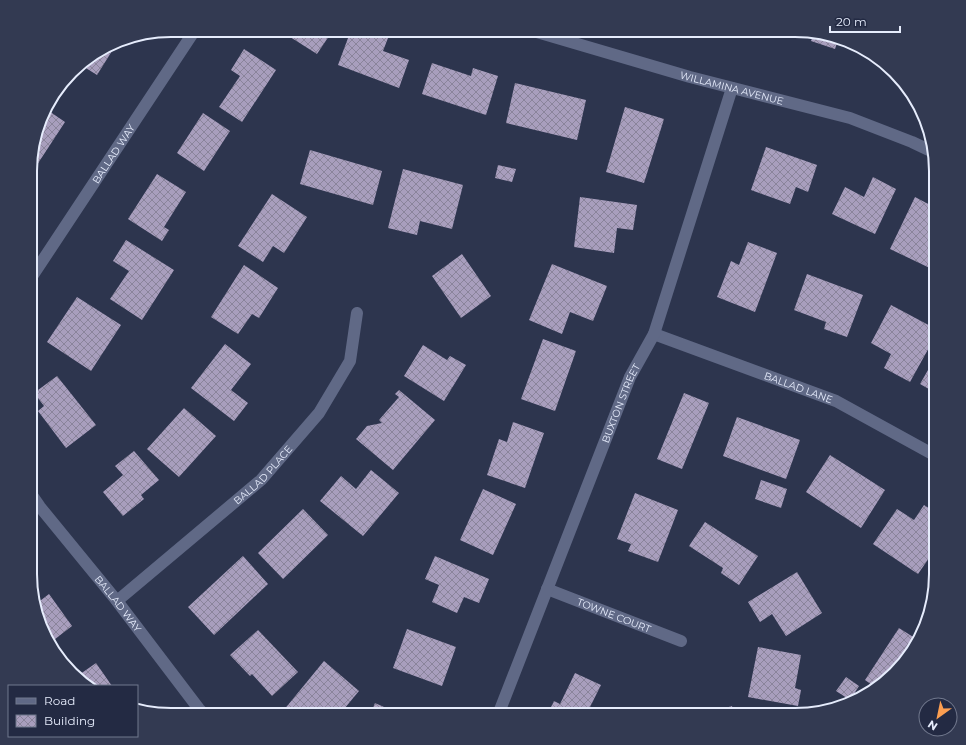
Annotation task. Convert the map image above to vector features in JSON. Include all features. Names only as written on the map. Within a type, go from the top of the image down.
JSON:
[{"type":"street","name":"BALLAD WAY","points":[[37,269],[190,37]]},
{"type":"street","name":"WILLAMINA AVENUE","points":[[554,37],[690,77],[850,118],[927,149]]},
{"type":"street","name":"BUXTON STREET","points":[[501,708],[630,377],[654,334],[732,88]]},
{"type":"street","name":"BALLAD PLACE","points":[[117,601],[261,480],[319,413],[350,362],[357,313]]},
{"type":"street","name":"BALLAD LANE","points":[[654,334],[836,401],[929,452]]},
{"type":"street","name":"BALLAD WAY","points":[[37,512],[117,601],[198,708]]},
{"type":"street","name":"TOWNE COURT","points":[[547,589],[681,641]]},
{"type":"building","points":[[290,37],[328,37],[317,54]]},
{"type":"building","points":[[348,37],[388,38],[383,51],[409,60],[399,88],[338,65]]},
{"type":"building","points":[[812,38],[837,44],[835,49],[811,41]]},
{"type":"building","points":[[244,49],[276,70],[242,122],[219,107],[240,76],[231,70]]},
{"type":"building","points":[[112,51],[97,75],[86,68]]},
{"type":"building","points":[[432,63],[471,76],[473,68],[498,76],[486,115],[422,94]]},
{"type":"building","points":[[515,83],[586,100],[577,140],[506,123]]},
{"type":"building","points":[[625,107],[664,119],[644,183],[606,172]]},
{"type":"building","points":[[51,112],[65,122],[37,164],[38,154],[44,128]]},
{"type":"building","points":[[203,113],[230,131],[204,171],[177,153]]},
{"type":"building","points":[[766,147],[817,165],[808,192],[796,187],[790,204],[751,190]]},
{"type":"building","points":[[310,150],[382,171],[373,205],[300,184]]},
{"type":"building","points":[[498,165],[516,169],[512,182],[495,178]]},
{"type":"building","points":[[403,169],[463,185],[452,229],[420,221],[417,235],[388,228]]},
{"type":"building","points":[[157,174],[186,192],[164,227],[169,230],[162,241],[128,219]]},
{"type":"building","points":[[873,177],[896,189],[875,234],[832,214],[845,187],[864,197]]},
{"type":"building","points":[[272,194],[307,217],[284,253],[273,246],[263,262],[238,246]]},
{"type":"building","points":[[580,197],[637,205],[633,230],[617,228],[614,253],[574,247]]},
{"type":"building","points":[[915,197],[929,204],[929,268],[890,249]]},
{"type":"building","points":[[126,240],[174,270],[142,320],[110,299],[129,271],[113,261]]},
{"type":"building","points":[[748,242],[777,253],[755,312],[717,297],[731,261],[739,265]]},
{"type":"building","points":[[462,254],[491,296],[461,318],[432,276]]},
{"type":"building","points":[[552,264],[607,286],[593,321],[570,312],[562,334],[529,320]]},
{"type":"building","points":[[244,265],[278,288],[259,318],[252,314],[238,334],[211,317]]},
{"type":"building","points":[[807,274],[863,295],[847,337],[824,329],[826,322],[794,310]]},
{"type":"building","points":[[77,297],[121,325],[91,371],[47,342]]},
{"type":"building","points":[[891,305],[929,325],[929,348],[910,382],[884,368],[891,354],[871,343]]},
{"type":"building","points":[[543,339],[576,351],[555,411],[521,399]]},
{"type":"building","points":[[225,344],[251,364],[231,390],[248,403],[234,421],[191,388]]},
{"type":"building","points":[[423,345],[447,360],[450,356],[466,365],[444,401],[404,376]]},
{"type":"building","points":[[929,368],[929,389],[920,384]]},
{"type":"building","points":[[57,376],[96,425],[66,448],[38,411],[44,406],[37,397],[37,391]]},
{"type":"building","points":[[399,390],[435,420],[393,470],[356,439],[367,426],[382,423],[379,420],[399,397],[395,394]]},
{"type":"building","points":[[684,393],[709,403],[682,469],[657,459]]},
{"type":"building","points":[[184,408],[216,436],[179,477],[147,449]]},
{"type":"building","points":[[737,417],[800,440],[786,479],[723,456]]},
{"type":"building","points":[[513,422],[544,433],[525,488],[487,475],[499,439],[507,442]]},
{"type":"building","points":[[134,451],[159,480],[141,495],[144,499],[123,516],[103,492],[123,475],[115,466]]},
{"type":"building","points":[[830,455],[885,490],[861,528],[806,492]]},
{"type":"building","points":[[371,470],[399,493],[363,536],[320,501],[341,476],[356,489]]},
{"type":"building","points":[[761,480],[787,489],[781,508],[755,499]]},
{"type":"building","points":[[483,489],[516,504],[493,555],[460,540]]},
{"type":"building","points":[[635,493],[678,510],[658,562],[628,551],[631,544],[617,539]]},
{"type":"building","points":[[924,505],[929,508],[929,558],[918,574],[873,544],[897,509],[914,520]]},
{"type":"building","points":[[303,509],[328,535],[283,579],[258,553]]},
{"type":"building","points":[[705,522],[758,556],[739,585],[721,573],[723,568],[689,546]]},
{"type":"building","points":[[243,556],[268,584],[214,635],[188,607]]},
{"type":"building","points":[[435,556],[489,579],[479,603],[464,597],[457,613],[432,602],[439,585],[425,579]]},
{"type":"building","points":[[797,572],[822,613],[786,636],[772,614],[760,622],[748,602]]},
{"type":"building","points":[[49,594],[72,626],[54,640],[47,625],[40,601]]},
{"type":"building","points":[[899,628],[913,637],[890,669],[871,684],[865,680]]},
{"type":"building","points":[[407,629],[456,647],[442,686],[393,668]]},
{"type":"building","points":[[258,630],[298,672],[272,696],[252,674],[250,676],[230,655]]},
{"type":"building","points":[[758,647],[801,655],[795,688],[801,690],[798,706],[748,697]]},
{"type":"building","points":[[324,661],[359,691],[345,708],[285,708]]},
{"type":"building","points":[[96,663],[111,685],[97,685],[81,673]]},
{"type":"building","points":[[575,673],[601,685],[590,707],[593,708],[550,708],[554,701],[560,704]]},
{"type":"building","points":[[846,677],[859,686],[854,694],[846,698],[836,691]]},
{"type":"building","points":[[375,703],[386,708],[373,708]]}]
